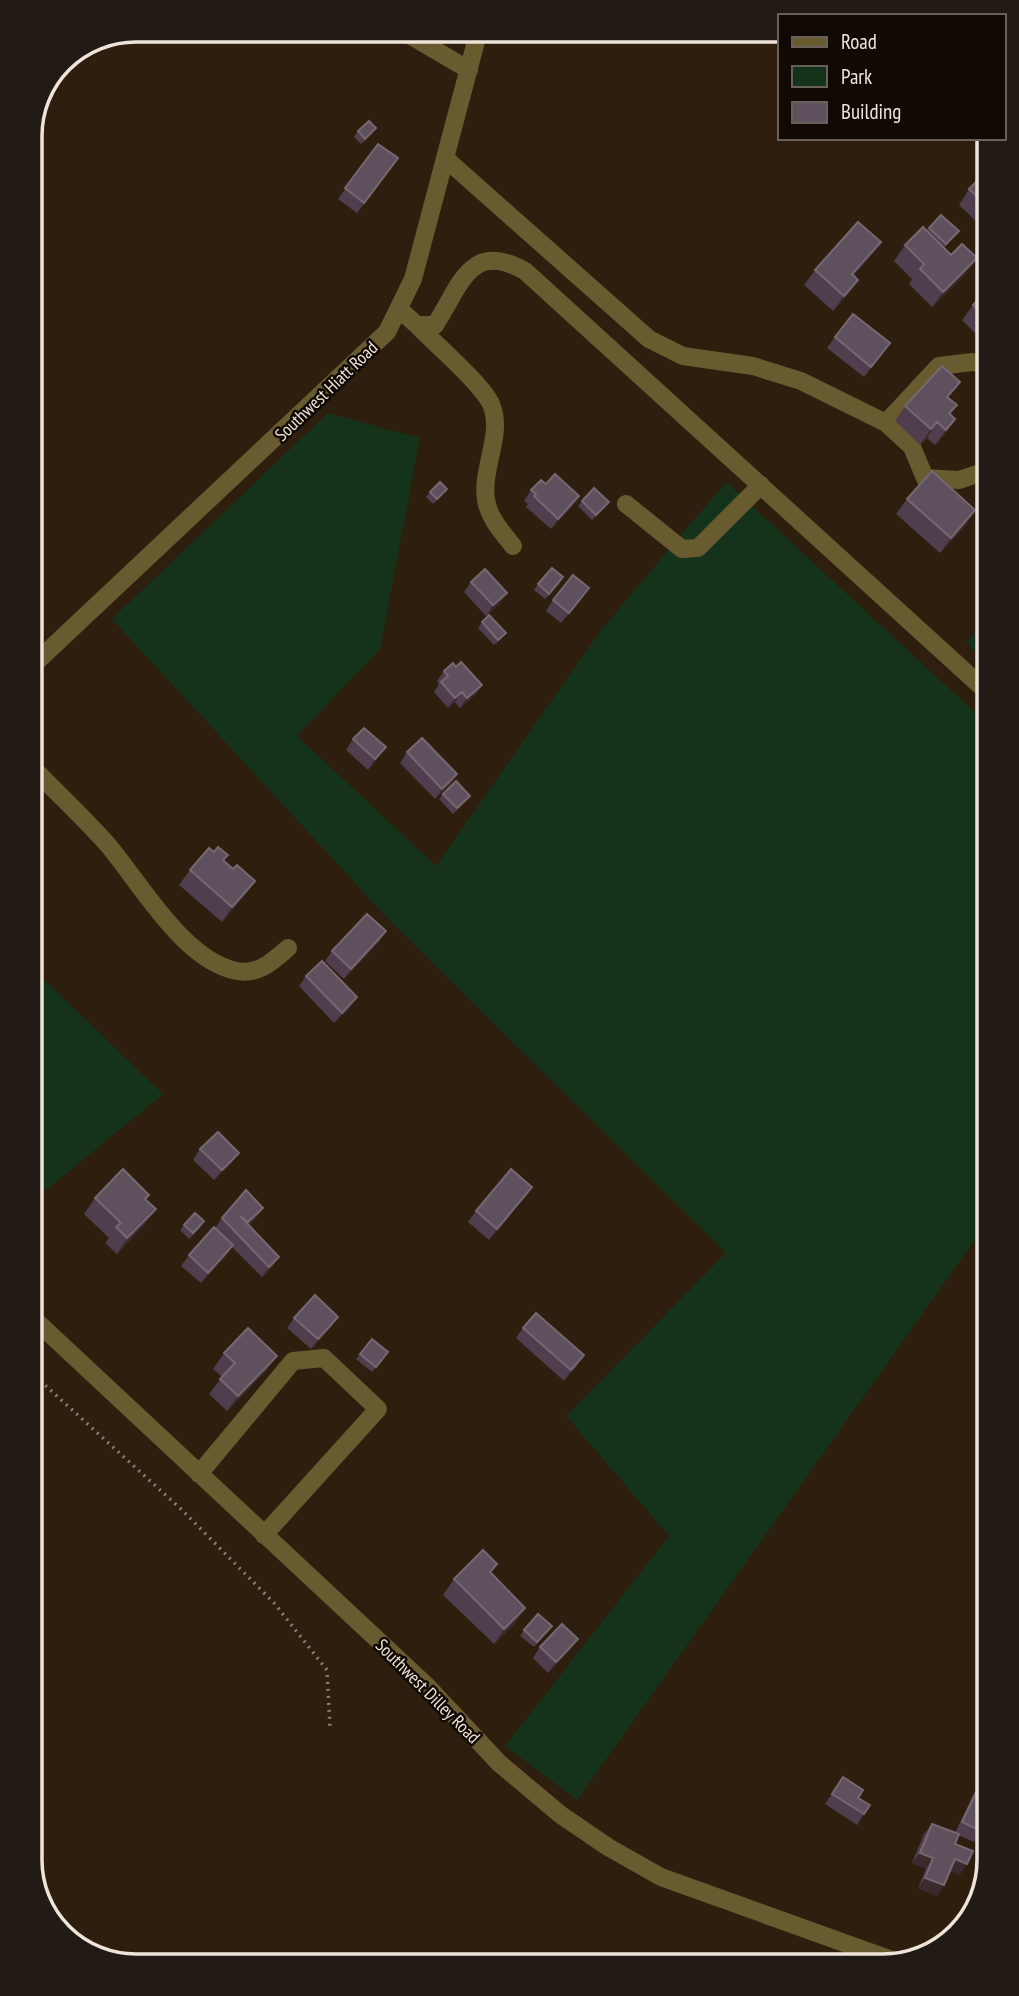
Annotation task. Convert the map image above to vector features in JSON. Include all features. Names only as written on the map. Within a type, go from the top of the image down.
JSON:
[{"type":"street","points":[[422,42],[469,69]]},
{"type":"street","name":"Southwest Hiatt Road","points":[[42,657],[387,332],[400,310],[417,267],[476,42]]},
{"type":"street","points":[[446,159],[649,339],[682,356],[753,366],[801,381],[886,423],[912,447],[925,478],[959,480],[977,474]]},
{"type":"street","points":[[417,325],[435,325],[467,272],[483,260],[505,260],[524,271],[977,683]]},
{"type":"street","points":[[400,310],[480,388],[491,406],[495,418],[485,485],[486,502],[496,524],[513,546]]},
{"type":"street","points":[[886,423],[939,366],[977,363]]},
{"type":"street","points":[[626,504],[682,549],[698,548],[761,485]]},
{"type":"street","points":[[42,777],[107,844],[182,938],[207,958],[237,971],[263,969],[288,948]]},
{"type":"street","name":"Southwest Dilley Road","points":[[42,1327],[426,1685],[499,1763],[561,1815],[608,1847],[661,1877],[875,1954]]},
{"type":"street","points":[[199,1474],[293,1362],[324,1358],[378,1409],[264,1535]]},
{"type":"path","points":[[42,1382],[182,1510],[274,1603],[327,1670],[330,1728]]},
{"type":"green space","points":[[328,413],[420,438],[380,649],[297,736],[436,866],[601,630],[726,482],[977,715],[977,1237],[577,1800],[505,1746],[669,1536],[566,1416],[726,1253],[389,920],[112,619]]},
{"type":"green space","points":[[977,630],[977,653],[966,643]]},
{"type":"green space","points":[[42,978],[163,1094],[42,1193]]},
{"type":"building","points":[[369,121],[376,128],[365,139],[358,131]]},
{"type":"building","points":[[378,144],[398,158],[364,203],[345,188]]},
{"type":"building","points":[[977,181],[977,196],[969,189]]},
{"type":"building","points":[[941,215],[959,231],[946,244],[929,228]]},
{"type":"building","points":[[858,222],[881,242],[852,274],[858,280],[844,296],[815,270]]},
{"type":"building","points":[[923,227],[951,255],[962,244],[977,258],[943,292],[920,269],[924,264],[905,245]]},
{"type":"building","points":[[853,314],[890,343],[871,367],[835,337]]},
{"type":"building","points":[[942,366],[960,382],[947,397],[957,405],[949,413],[955,419],[946,430],[937,422],[931,429],[905,406]]},
{"type":"building","points":[[932,471],[975,510],[951,538],[907,499]]},
{"type":"building","points":[[555,474],[579,496],[558,519],[531,490],[541,480],[546,484]]},
{"type":"building","points":[[440,482],[447,489],[437,499],[430,492]]},
{"type":"building","points":[[594,488],[609,502],[596,515],[582,501]]},
{"type":"building","points":[[552,568],[563,577],[549,594],[538,584]]},
{"type":"building","points":[[485,569],[507,593],[493,605],[471,582]]},
{"type":"building","points":[[573,575],[589,588],[569,613],[553,600]]},
{"type":"building","points":[[489,615],[506,633],[498,640],[482,622]]},
{"type":"building","points":[[461,662],[482,685],[467,698],[462,692],[455,698],[441,682],[448,676],[444,671],[453,663],[456,667]]},
{"type":"building","points":[[364,728],[386,747],[375,759],[353,739]]},
{"type":"building","points":[[422,738],[457,774],[442,789],[407,752]]},
{"type":"building","points":[[456,781],[470,796],[457,808],[443,794]]},
{"type":"building","points":[[218,847],[228,855],[223,860],[233,869],[237,865],[255,881],[232,907],[190,870],[209,848],[214,852]]},
{"type":"building","points":[[367,914],[386,931],[351,969],[332,951]]},
{"type":"building","points":[[322,961],[357,997],[342,1013],[306,976]]},
{"type":"building","points":[[218,1132],[239,1153],[222,1170],[200,1149]]},
{"type":"building","points":[[123,1169],[149,1195],[145,1199],[156,1209],[127,1238],[116,1227],[121,1223],[95,1198]]},
{"type":"building","points":[[511,1169],[532,1187],[497,1229],[476,1211]]},
{"type":"building","points":[[246,1190],[263,1208],[248,1222],[240,1216],[279,1257],[269,1267],[222,1218]]},
{"type":"building","points":[[195,1213],[204,1221],[193,1233],[184,1225]]},
{"type":"building","points":[[214,1227],[233,1245],[208,1273],[189,1255]]},
{"type":"building","points":[[315,1295],[338,1317],[318,1339],[294,1318]]},
{"type":"building","points":[[536,1313],[584,1355],[571,1370],[523,1328]]},
{"type":"building","points":[[248,1328],[277,1356],[238,1396],[220,1379],[235,1363],[224,1353]]},
{"type":"building","points":[[372,1339],[388,1352],[376,1367],[360,1354]]},
{"type":"building","points":[[483,1550],[497,1564],[490,1572],[525,1608],[504,1629],[454,1579]]},
{"type":"building","points":[[538,1614],[552,1626],[537,1642],[524,1630]]},
{"type":"building","points":[[562,1624],[578,1639],[556,1662],[540,1647]]},
{"type":"building","points":[[843,1777],[863,1790],[858,1798],[870,1805],[864,1814],[832,1794]]},
{"type":"building","points":[[977,1790],[977,1829],[962,1822]]},
{"type":"building","points":[[932,1824],[959,1834],[955,1844],[973,1851],[967,1864],[955,1859],[944,1885],[925,1878],[933,1858],[920,1853]]}]
